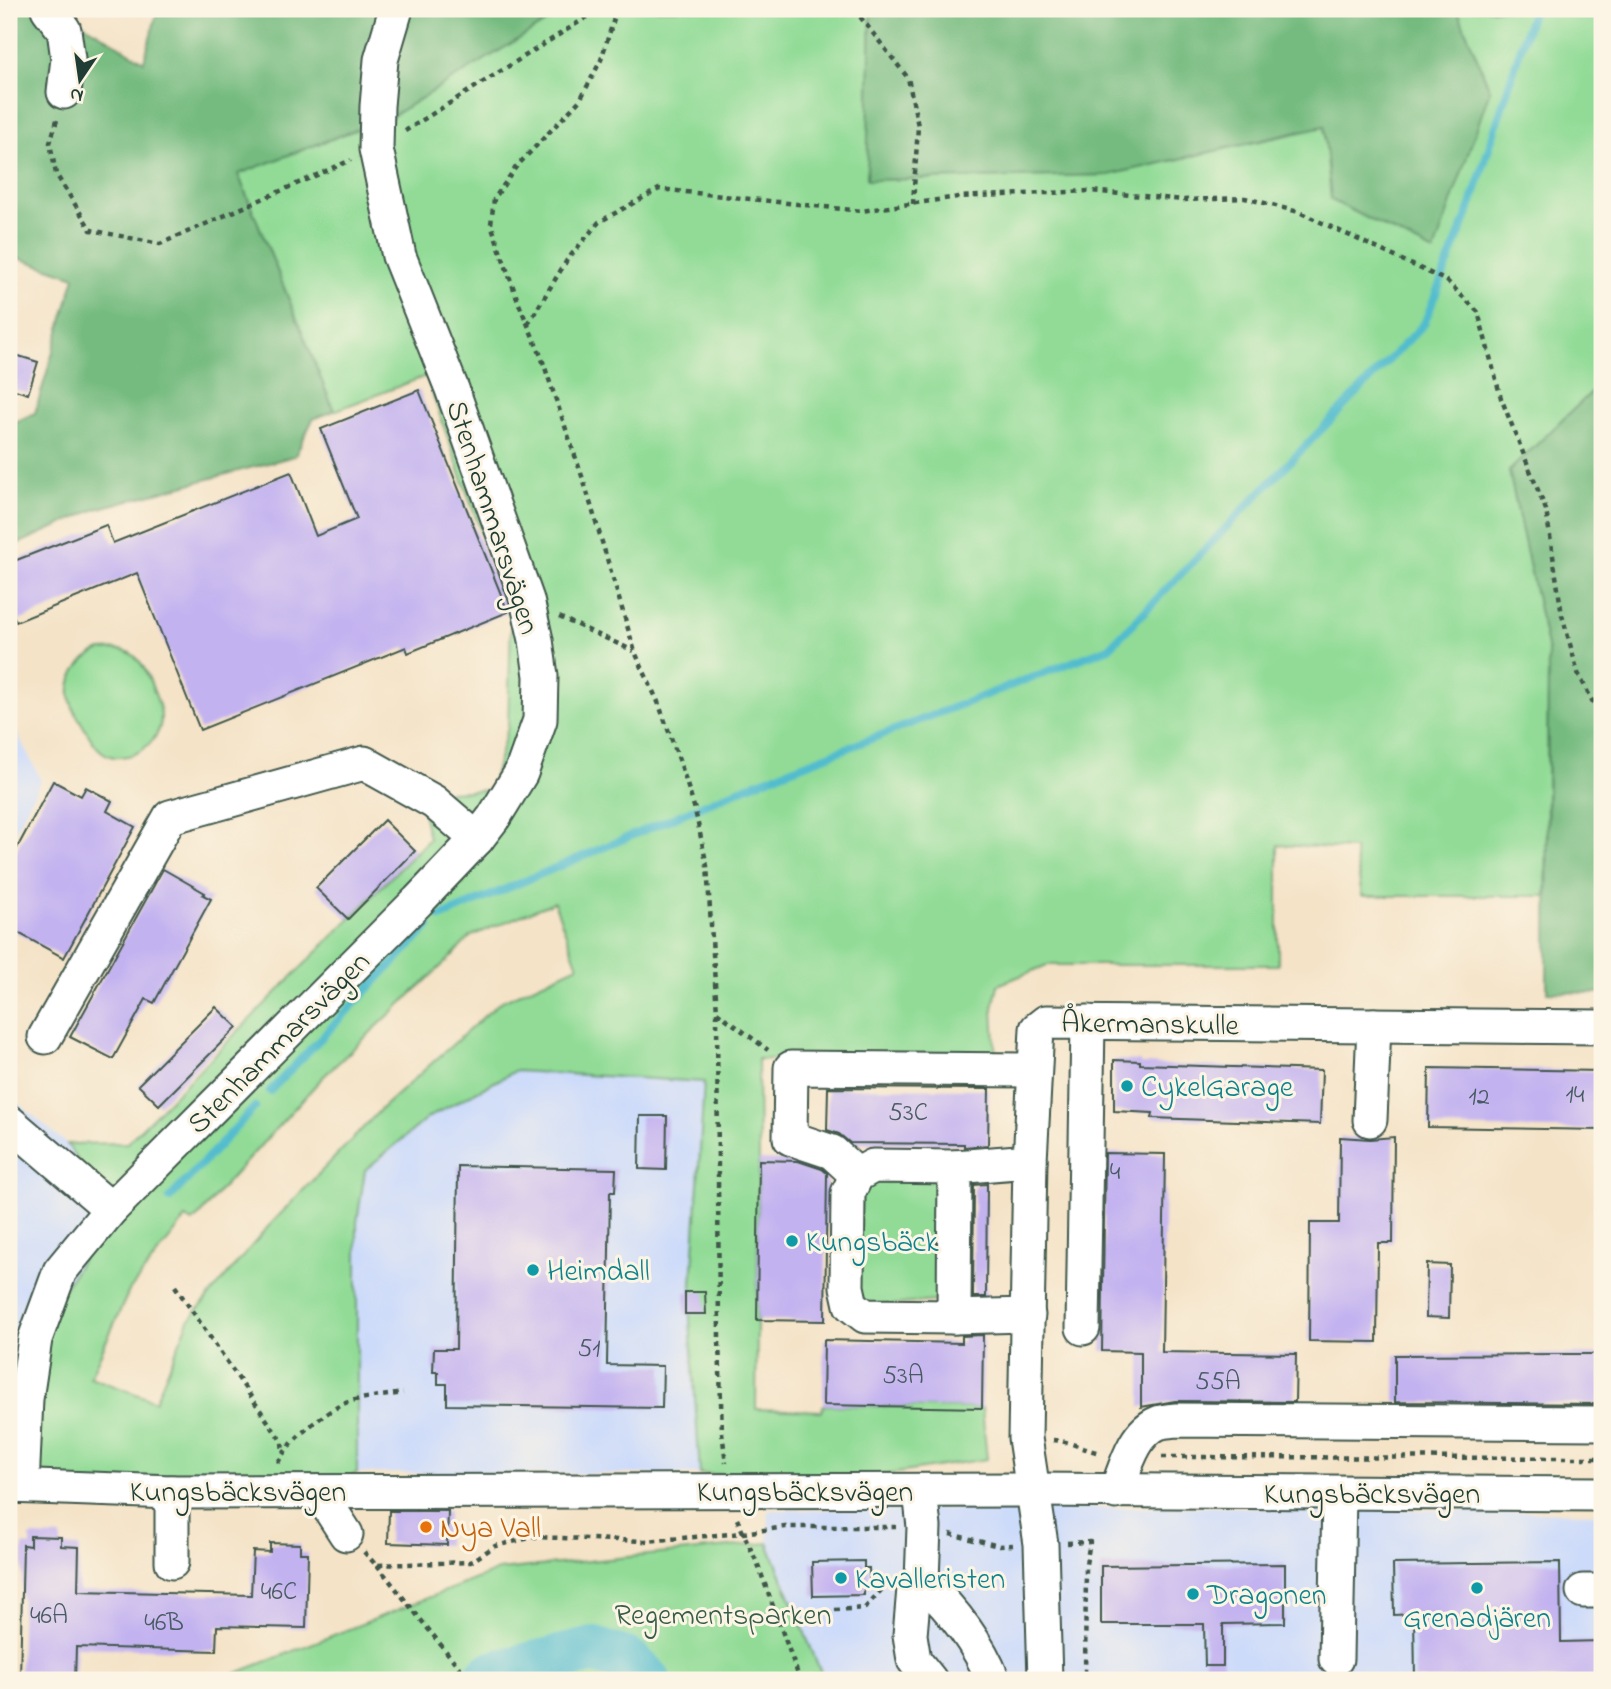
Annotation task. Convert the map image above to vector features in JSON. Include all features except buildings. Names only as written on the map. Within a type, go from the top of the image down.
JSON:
[{"type":"street","points":[[48,9],[64,30],[68,59],[64,92]]},
{"type":"street","name":"Stenhammarsvägen","points":[[15,1486],[35,1339],[60,1271],[111,1209],[477,839],[521,773],[540,720],[541,676],[527,600],[452,389],[400,256],[376,149],[381,60],[396,9]]},
{"type":"street","points":[[45,1037],[170,817],[363,763],[434,802],[477,839]]},
{"type":"street","name":"Åkermanskulle","points":[[1045,1680],[1041,1545],[1025,1438],[1030,1161],[1037,1029],[1046,1022],[1602,1027]]},
{"type":"street","points":[[1083,1328],[1088,1023]]},
{"type":"street","points":[[1370,1120],[1374,1025]]},
{"type":"street","points":[[858,1175],[832,1152],[790,1138],[791,1068],[1034,1070]]},
{"type":"street","points":[[9,1122],[111,1209]]},
{"type":"street","points":[[1028,1315],[864,1316],[851,1305],[847,1287],[848,1193],[858,1175],[873,1166],[955,1167],[1030,1161]]},
{"type":"street","points":[[954,1317],[955,1167]]},
{"type":"street","points":[[1116,1492],[1142,1435],[1156,1424],[1175,1420],[1602,1423]]},
{"type":"street","name":"Kungsbäcksvägen","points":[[15,1486],[172,1492],[1032,1490],[1602,1494]]},
{"type":"street","points":[[920,1491],[923,1527],[910,1635],[914,1660],[930,1680]]},
{"type":"street","points":[[172,1492],[172,1562]]},
{"type":"street","points":[[320,1492],[346,1534]]},
{"type":"street","points":[[1336,1659],[1339,1493]]},
{"type":"street","points":[[918,1585],[944,1602],[967,1632],[993,1680]]},
{"type":"path","points":[[64,92],[50,143],[56,174],[91,230],[160,244],[376,149],[600,9]]},
{"type":"path","points":[[617,9],[601,60],[580,100],[516,167],[494,199],[491,224],[541,356],[584,482],[635,652],[658,702],[690,792],[707,866],[718,1012],[719,1388],[729,1490],[800,1680]]},
{"type":"path","points":[[854,9],[908,78],[918,125],[913,204]]},
{"type":"path","points":[[528,325],[567,260],[599,222],[659,189],[861,211],[958,197],[1090,191],[1184,200],[1245,198],[1299,212],[1447,281],[1478,312],[1501,398],[1546,510],[1562,615],[1578,673],[1602,720]]},
{"type":"path","points":[[527,600],[563,620],[600,634],[635,652]]},
{"type":"path","points":[[718,1012],[791,1068]]},
{"type":"path","points":[[175,1286],[282,1442],[284,1452]]},
{"type":"path","points":[[277,1492],[278,1463],[284,1452],[310,1426],[345,1403],[403,1393]]},
{"type":"path","points":[[1025,1438],[1065,1441],[1087,1450],[1130,1457],[1602,1458]]},
{"type":"path","points":[[376,1565],[471,1562],[495,1546],[534,1537],[645,1541],[785,1527],[923,1527],[999,1546],[1090,1542],[1086,1564],[1085,1680]]},
{"type":"path","points":[[346,1534],[376,1565],[470,1680]]},
{"type":"path","points":[[835,1610],[865,1608],[882,1588],[918,1585]]},
{"type":"shaded area","points":[[9,717],[41,780],[9,843]]},
{"type":"shaded area","points":[[515,1071],[704,1082],[690,1319],[700,1474],[357,1473],[357,1222],[365,1170],[429,1117]]},
{"type":"shaded area","points":[[9,1095],[67,1144],[111,1209],[9,1485]]},
{"type":"shaded area","points":[[1217,1507],[1602,1513],[1602,1680],[824,1680],[768,1543],[769,1510]]},
{"type":"green space","points":[[9,9],[59,9],[144,61],[158,9],[559,9],[548,21],[392,116],[238,174],[334,411],[313,419],[295,456],[96,509],[9,548],[9,425],[35,413],[75,277],[9,255]]},
{"type":"green space","points":[[559,9],[871,9],[868,180],[1108,175],[1490,90],[1457,9],[1602,9],[1602,382],[1509,471],[1548,651],[1546,896],[1362,896],[1354,849],[1278,845],[1278,965],[1047,965],[998,985],[993,1008],[996,1062],[758,1059],[756,1409],[822,1411],[823,1405],[982,1408],[987,1459],[865,1478],[700,1474],[690,1319],[704,1082],[515,1071],[429,1117],[365,1170],[357,1222],[357,1473],[319,1492],[22,1486],[35,1339],[111,1209],[67,1144],[127,1143],[429,839],[423,813],[449,792],[490,790],[508,727],[511,617],[426,376],[334,411],[238,174],[392,116],[548,21]],"holes":[[[554,902],[578,966],[500,1002],[382,1108],[267,1228],[189,1320],[155,1401],[90,1377],[129,1291],[186,1218],[192,1222],[201,1214],[322,1078],[471,936]]]},
{"type":"green space","points":[[871,9],[1457,9],[1490,90],[1434,252],[1331,200],[1324,126],[1108,175],[867,180]]},
{"type":"green space","points":[[1602,382],[1602,993],[1547,992],[1548,651],[1509,471]]},
{"type":"green space","points":[[101,650],[122,650],[137,658],[148,676],[160,709],[160,724],[154,738],[142,749],[128,756],[113,757],[97,747],[72,705],[70,688],[75,672],[86,659]]},
{"type":"green space","points":[[942,1178],[947,1300],[867,1307],[855,1287],[862,1183]]},
{"type":"green space","name":"Regementsparken","points":[[768,1543],[824,1680],[219,1680],[499,1570]]},
{"type":"waterway","points":[[440,917],[753,784],[1109,648],[1424,324],[1471,205],[1533,9]]},
{"type":"waterway","points":[[270,1091],[429,926]]},
{"type":"waterway","points":[[170,1198],[255,1107]]},
{"type":"waterway","points":[[485,1680],[492,1674],[594,1650],[628,1661],[648,1680]]},
{"type":"place","name":"CykelGarage","points":[[1127,1086]]},
{"type":"place","name":"Kungsbäck","points":[[792,1241]]},
{"type":"place","name":"Heimdall","points":[[533,1270]]},
{"type":"place","name":"Nya Vall","points":[[426,1527]]},
{"type":"place","name":"Kavalleristen","points":[[841,1578]]},
{"type":"place","name":"Grenadjären","points":[[1477,1588]]},
{"type":"place","name":"Dragonen","points":[[1193,1594]]}]
